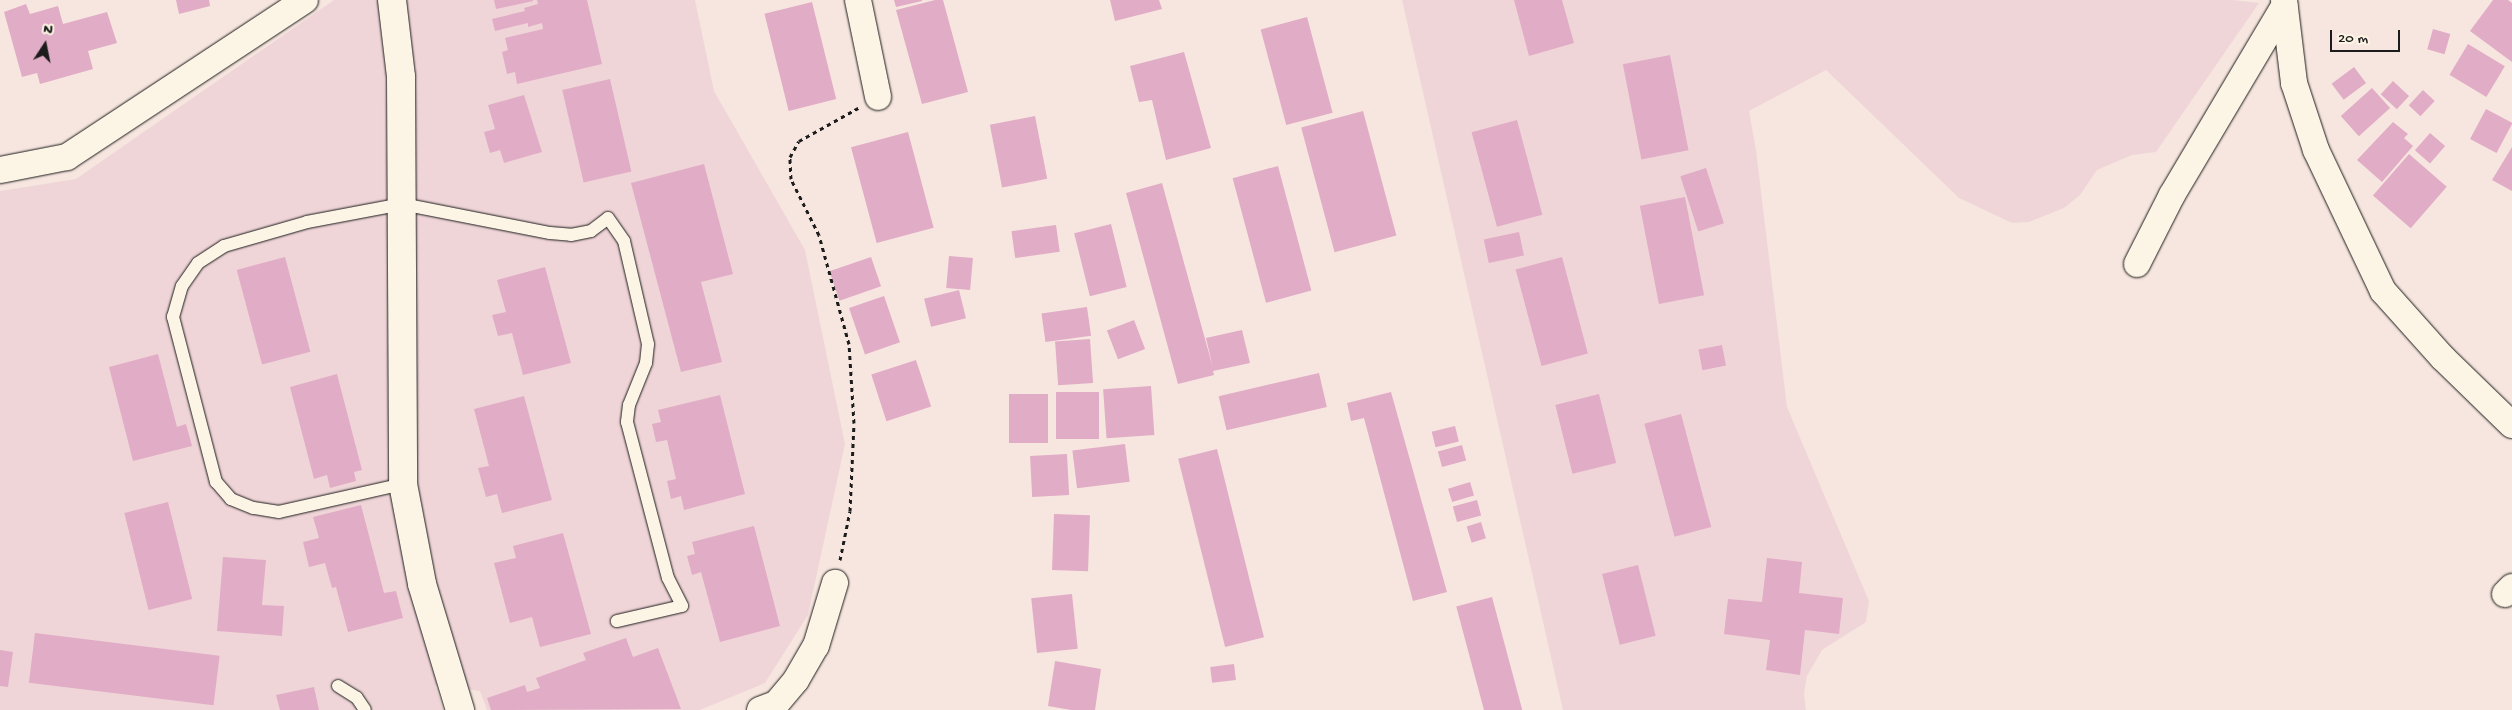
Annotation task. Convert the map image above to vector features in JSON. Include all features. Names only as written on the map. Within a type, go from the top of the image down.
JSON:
[{"type":"street","points":[[0,170],[67,157],[304,0]]},
{"type":"street","points":[[392,0],[401,77],[403,484],[422,584],[460,710]]},
{"type":"street","points":[[858,0],[878,97]]},
{"type":"street","points":[[2137,264],[2172,195],[2284,3]]},
{"type":"street","points":[[2284,3],[2294,83],[2316,150],[2383,291],[2443,358],[2512,425]]},
{"type":"street","points":[[760,710],[776,704],[796,680],[816,646],[835,583]]},
{"type":"lane","points":[[403,484],[279,512],[253,508],[231,499],[216,482],[173,317],[182,286],[198,263],[224,246],[307,222],[402,204],[550,233],[571,234],[592,231],[608,218],[624,241],[648,344],[646,362],[629,405],[628,422],[668,578],[682,606],[617,620]]},
{"type":"lane","points":[[338,686],[357,698],[365,710]]},
{"type":"path","points":[[835,583],[850,511],[854,423],[849,344],[818,235],[790,179],[790,157],[799,141],[878,97]]},
{"type":"shaded area","points":[[334,0],[695,0],[714,91],[805,250],[845,444],[808,615],[765,683],[700,710],[487,710],[480,691],[435,685],[443,710],[0,710],[0,191],[76,179]]},
{"type":"shaded area","points":[[1402,0],[2233,0],[2259,3],[2156,152],[2132,155],[2097,170],[2080,195],[2064,208],[2029,222],[2012,223],[1959,198],[1826,70],[1749,111],[1756,150],[1787,407],[1869,601],[1866,622],[1822,650],[1807,676],[1804,694],[1806,710],[1563,710]]},
{"type":"building","points":[[176,0],[209,0],[210,6],[179,14]]},
{"type":"building","points":[[494,0],[533,0],[533,1],[496,9]]},
{"type":"building","points":[[537,0],[587,0],[602,64],[517,84],[515,72],[507,74],[502,52],[508,50],[505,38],[543,29],[542,23],[528,27],[528,23],[495,31],[492,19],[525,11],[524,8],[538,4]]},
{"type":"building","points":[[894,0],[922,0],[922,1],[896,7]]},
{"type":"building","points":[[935,0],[943,0],[968,92],[922,104],[896,10]]},
{"type":"building","points":[[1110,0],[1159,0],[1162,9],[1115,21]]},
{"type":"building","points":[[1514,0],[1562,0],[1574,43],[1529,56]]},
{"type":"building","points":[[2493,0],[2508,0],[2512,3],[2512,62],[2470,31]]},
{"type":"building","points":[[812,2],[836,99],[789,111],[764,14]]},
{"type":"building","points":[[26,4],[30,14],[58,6],[63,24],[107,12],[117,43],[88,51],[93,69],[40,84],[37,73],[22,77],[4,12]]},
{"type":"building","points":[[1307,17],[1333,113],[1286,125],[1261,29]]},
{"type":"building","points":[[2433,29],[2450,34],[2445,54],[2427,49]]},
{"type":"building","points":[[2468,44],[2505,66],[2486,97],[2449,75]]},
{"type":"building","points":[[1184,52],[1211,148],[1166,160],[1152,100],[1139,102],[1130,66]]},
{"type":"building","points":[[1670,55],[1689,150],[1641,159],[1623,64]]},
{"type":"building","points":[[2354,67],[2366,83],[2344,100],[2332,84]]},
{"type":"building","points":[[610,79],[631,172],[584,183],[562,90]]},
{"type":"building","points":[[2393,81],[2409,96],[2397,109],[2381,94]]},
{"type":"building","points":[[2372,88],[2390,108],[2359,136],[2341,116]]},
{"type":"building","points":[[2423,90],[2435,101],[2420,116],[2409,105]]},
{"type":"building","points":[[524,95],[542,152],[504,163],[500,150],[490,153],[484,132],[495,129],[488,105]]},
{"type":"building","points":[[2486,109],[2512,123],[2497,153],[2470,139]]},
{"type":"building","points":[[1363,111],[1396,236],[1335,252],[1301,128]]},
{"type":"building","points":[[1035,116],[1047,179],[1002,188],[990,125]]},
{"type":"building","points":[[1517,120],[1542,215],[1497,227],[1472,132]]},
{"type":"building","points":[[2393,122],[2408,134],[2404,138],[2413,146],[2382,182],[2357,160]]},
{"type":"building","points":[[908,132],[934,228],[877,243],[851,147]]},
{"type":"building","points":[[2430,133],[2445,146],[2430,163],[2415,150]]},
{"type":"building","points":[[2512,147],[2512,191],[2492,180]]},
{"type":"building","points":[[2409,154],[2447,187],[2411,228],[2373,196]]},
{"type":"building","points":[[704,164],[733,274],[701,282],[722,362],[681,372],[631,183]]},
{"type":"building","points":[[1278,166],[1311,291],[1266,303],[1233,178]]},
{"type":"building","points":[[1706,168],[1724,223],[1698,232],[1680,176]]},
{"type":"building","points":[[1162,183],[1213,368],[1206,338],[1242,330],[1250,363],[1213,371],[1214,375],[1178,384],[1126,193]]},
{"type":"building","points":[[1685,197],[1704,295],[1659,304],[1640,206]]},
{"type":"building","points":[[1111,224],[1127,287],[1090,296],[1074,233]]},
{"type":"building","points":[[1056,225],[1060,252],[1015,258],[1011,231]]},
{"type":"building","points":[[1519,232],[1524,255],[1489,263],[1484,239]]},
{"type":"building","points":[[949,256],[973,258],[970,290],[946,288]]},
{"type":"building","points":[[285,257],[310,352],[262,365],[237,270]]},
{"type":"building","points":[[871,257],[881,286],[839,301],[829,271]]},
{"type":"building","points":[[1562,257],[1588,354],[1542,366],[1516,269]]},
{"type":"building","points":[[545,267],[571,363],[523,375],[512,333],[498,336],[492,315],[506,312],[497,280]]},
{"type":"building","points":[[959,290],[966,318],[931,327],[924,299]]},
{"type":"building","points":[[884,296],[900,342],[865,354],[849,308]]},
{"type":"building","points":[[1087,307],[1091,336],[1045,342],[1041,313]]},
{"type":"building","points":[[1134,320],[1145,349],[1118,359],[1107,330]]},
{"type":"building","points":[[1090,339],[1093,383],[1058,385],[1055,341]]},
{"type":"building","points":[[1722,345],[1726,366],[1702,370],[1698,350]]},
{"type":"building","points":[[158,354],[177,427],[186,424],[192,446],[133,461],[109,367]]},
{"type":"building","points":[[916,360],[931,407],[886,421],[871,375]]},
{"type":"building","points":[[1319,373],[1327,407],[1227,430],[1219,396]]},
{"type":"building","points":[[337,374],[362,470],[354,472],[356,481],[330,488],[327,475],[314,479],[290,387]]},
{"type":"building","points":[[1151,386],[1154,435],[1107,438],[1103,389]]},
{"type":"building","points":[[1056,392],[1099,392],[1099,439],[1056,439]]},
{"type":"building","points":[[1391,392],[1447,592],[1413,601],[1364,418],[1351,421],[1347,403]]},
{"type":"building","points":[[1009,394],[1048,394],[1048,443],[1009,443]]},
{"type":"building","points":[[1599,394],[1616,463],[1573,474],[1555,405]]},
{"type":"building","points":[[720,395],[745,494],[684,510],[681,496],[671,499],[667,481],[676,479],[667,440],[656,442],[652,424],[661,422],[658,410]]},
{"type":"building","points":[[524,396],[552,500],[502,513],[497,494],[486,497],[478,468],[489,466],[474,409]]},
{"type":"building","points":[[1681,414],[1711,527],[1675,537],[1644,424]]},
{"type":"building","points":[[1455,426],[1459,442],[1436,447],[1432,432]]},
{"type":"building","points":[[1125,444],[1130,482],[1077,488],[1072,450]]},
{"type":"building","points":[[1462,445],[1466,460],[1442,467],[1438,451]]},
{"type":"building","points":[[1217,449],[1264,637],[1225,647],[1178,459]]},
{"type":"building","points":[[1067,454],[1069,495],[1032,497],[1030,456]]},
{"type":"building","points":[[1470,482],[1474,495],[1452,502],[1448,489]]},
{"type":"building","points":[[1477,500],[1481,515],[1457,522],[1453,506]]},
{"type":"building","points":[[168,502],[192,599],[149,610],[124,513]]},
{"type":"building","points":[[361,505],[384,593],[396,591],[403,618],[348,632],[336,587],[332,588],[325,563],[309,567],[303,542],[319,538],[313,517]]},
{"type":"building","points":[[1054,514],[1090,515],[1088,571],[1052,570]]},
{"type":"building","points":[[1481,522],[1486,538],[1472,543],[1467,526]]},
{"type":"building","points":[[754,526],[780,626],[720,642],[701,572],[692,575],[687,556],[695,554],[692,542]]},
{"type":"building","points":[[563,533],[591,634],[540,647],[532,617],[510,623],[494,563],[516,558],[513,546]]},
{"type":"building","points":[[223,557],[266,560],[262,605],[284,606],[282,636],[217,631]]},
{"type":"building","points":[[1767,558],[1802,562],[1799,593],[1843,598],[1839,634],[1805,630],[1800,675],[1766,670],[1770,640],[1724,634],[1728,599],[1762,602]]},
{"type":"building","points":[[1638,565],[1656,636],[1620,645],[1602,574]]},
{"type":"building","points":[[1072,594],[1078,649],[1037,653],[1031,598]]},
{"type":"building","points":[[1492,597],[1522,710],[1484,710],[1456,607]]},
{"type":"building","points":[[35,633],[220,656],[214,705],[29,683]]},
{"type":"building","points":[[626,638],[633,657],[658,648],[681,709],[491,710],[487,698],[525,685],[527,692],[540,688],[536,678],[586,660],[583,653]]},
{"type":"building","points":[[0,650],[13,652],[8,687],[0,686]]},
{"type":"building","points":[[1055,661],[1101,669],[1095,710],[1071,710],[1048,706]]},
{"type":"building","points":[[1234,664],[1236,680],[1212,683],[1210,667]]},
{"type":"building","points":[[314,687],[319,710],[280,710],[276,695]]}]
